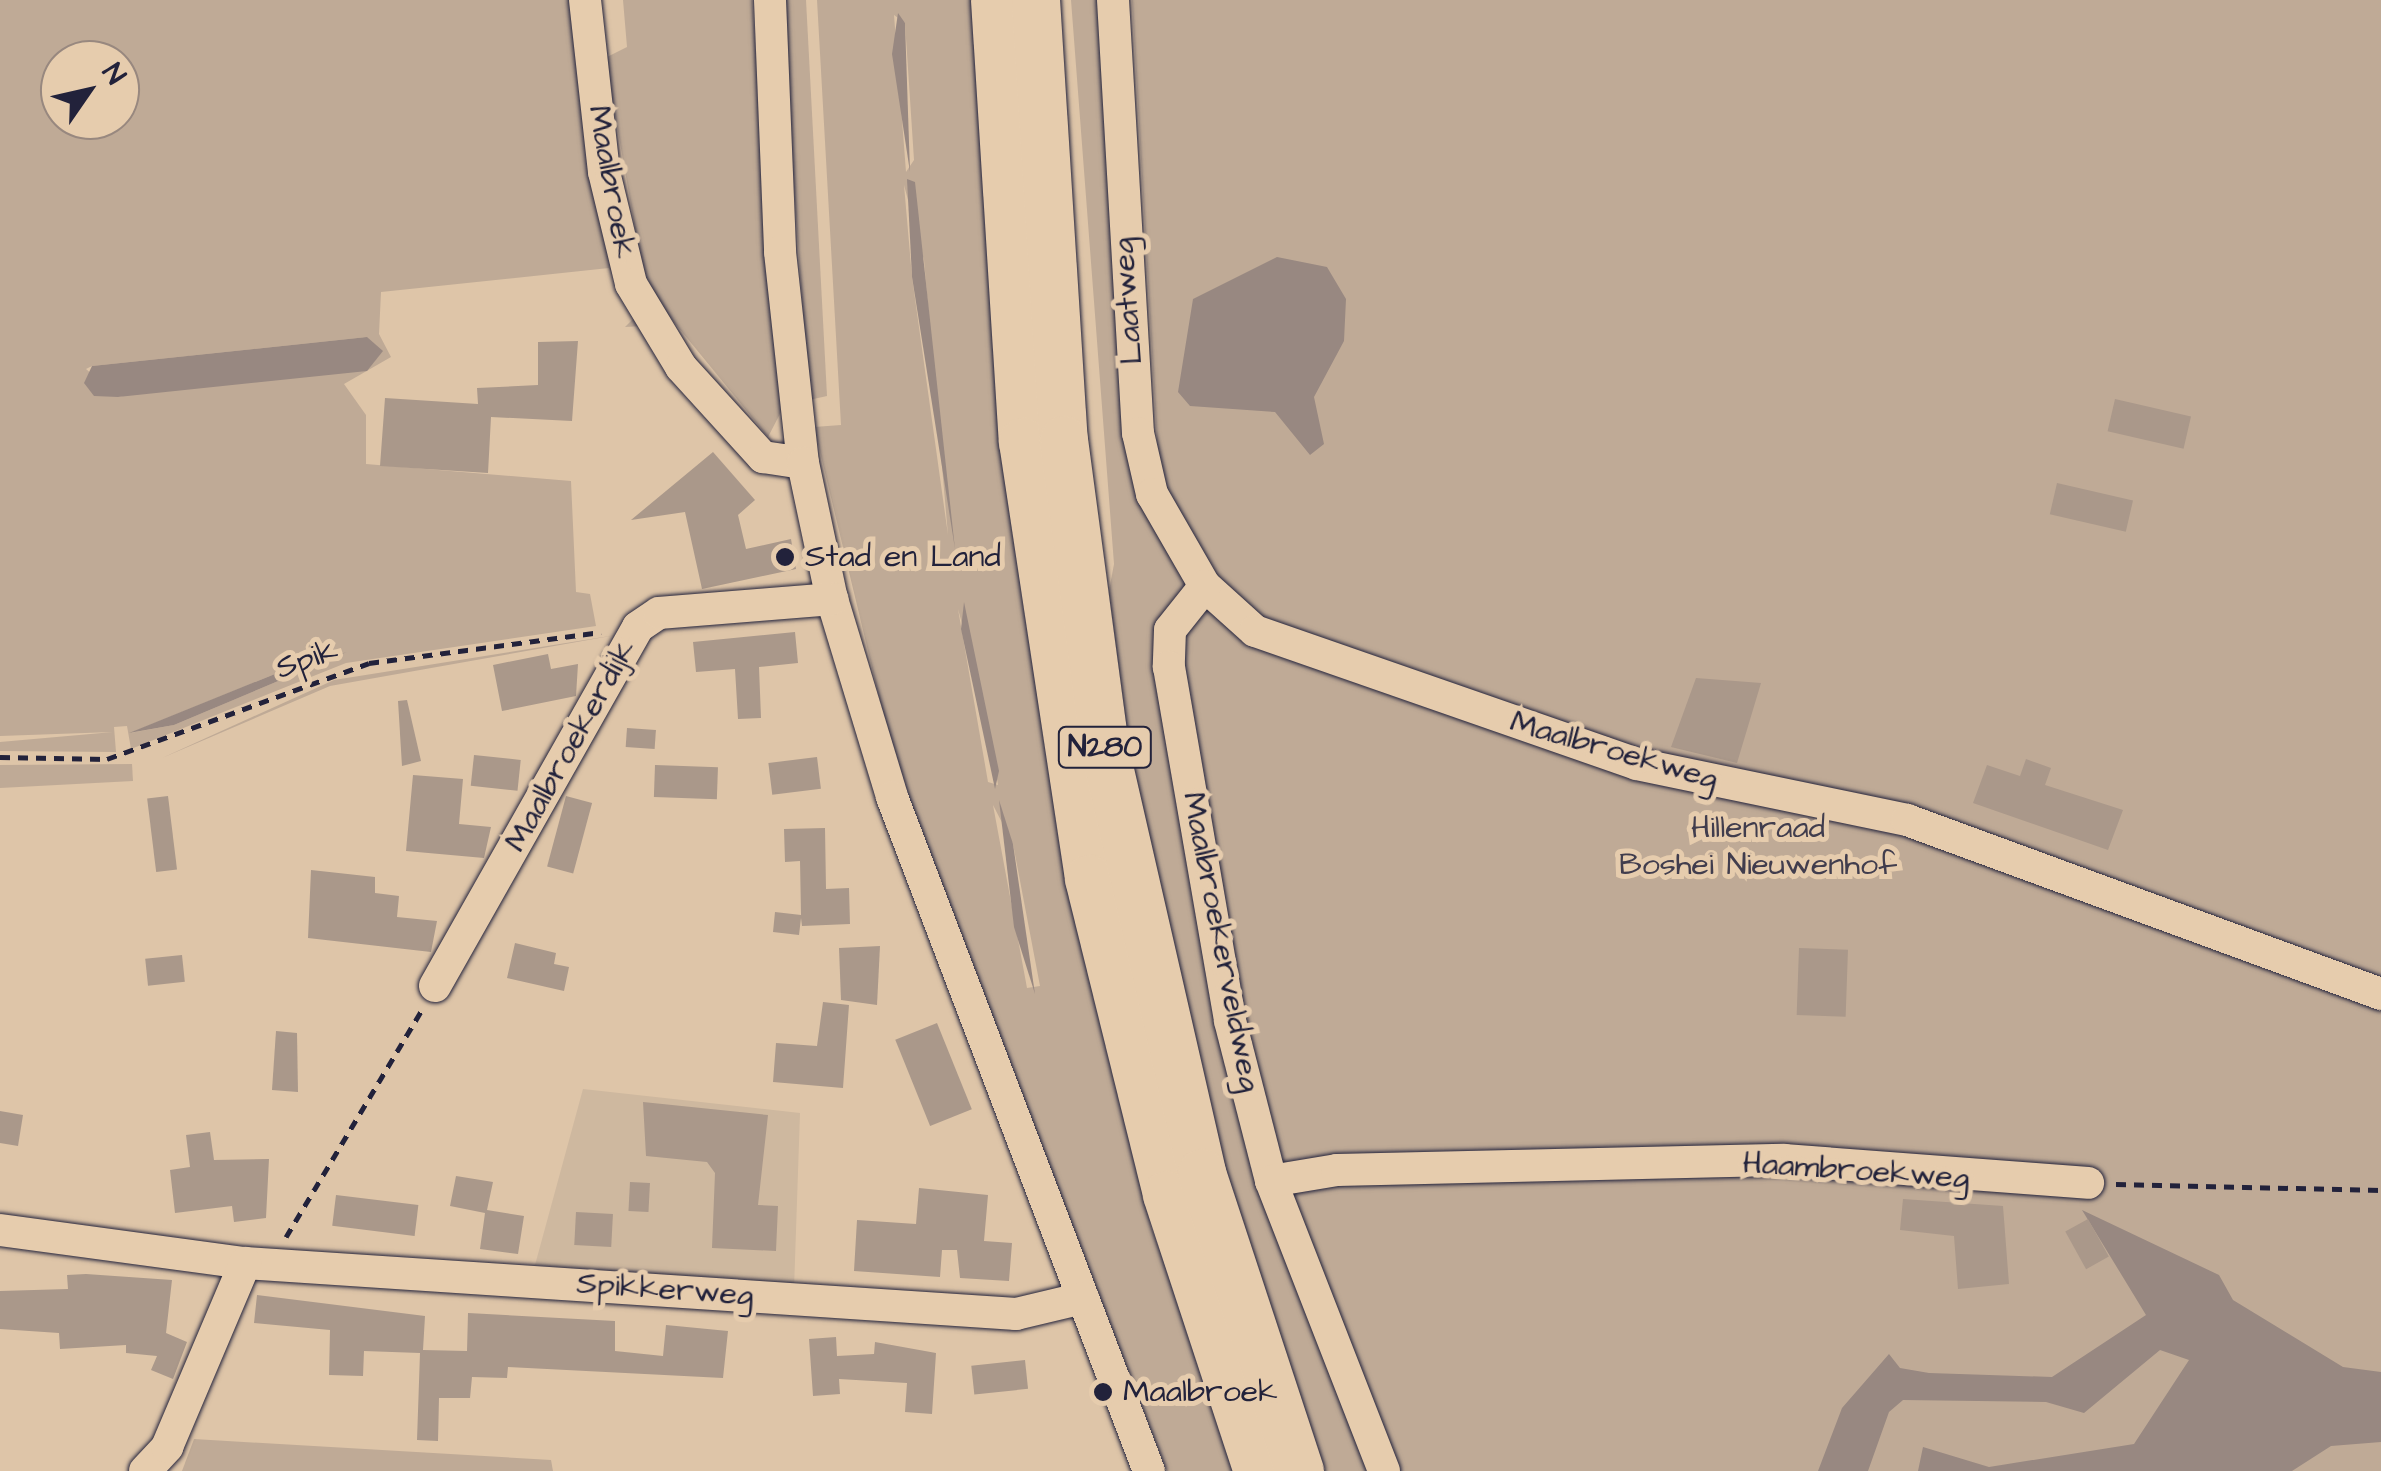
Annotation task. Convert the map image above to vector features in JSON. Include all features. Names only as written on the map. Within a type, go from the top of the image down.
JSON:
[{"type":"highway","name":"N280","points":[[995,0],[1023,442],[1089,879],[1167,1195],[1258,1471]]},
{"type":"highway","name":"N280","points":[[1036,0],[1064,440],[1106,753],[1202,1173],[1300,1471]]},
{"type":"street","name":"Maalbroek","points":[[585,0],[604,172],[631,284],[681,367],[763,457],[803,463]]},
{"type":"street","points":[[770,0],[780,252],[803,463],[832,599],[892,797],[1149,1471]]},
{"type":"street","name":"Laatweg","points":[[1113,0],[1138,433],[1152,494],[1205,586]]},
{"type":"street","name":"Maalbroekweg","points":[[1205,586],[1255,631],[1314,658],[1637,764],[1907,820],[2381,994]]},
{"type":"street","name":"Maalbroekerveldweg","points":[[1205,586],[1170,630],[1168,667],[1230,1021],[1271,1180],[1384,1471]]},
{"type":"street","name":"Maalbroekerdijk","points":[[435,986],[638,627],[659,614],[832,599]]},
{"type":"street","name":"Haambroekweg","points":[[1271,1180],[1337,1170],[1784,1160],[2088,1183]]},
{"type":"street","name":"Spikkerweg","points":[[0,1230],[258,1263],[1016,1314],[1083,1298]]},
{"type":"street","points":[[145,1471],[166,1447],[258,1263]]},
{"type":"path","name":"Spik","points":[[0,757],[106,759],[369,664],[638,627]]},
{"type":"path","points":[[258,1263],[435,986]]},
{"type":"path","points":[[2088,1183],[2381,1190]]},
{"type":"shaded area","points":[[898,13],[905,23],[910,172],[892,54]]},
{"type":"shaded area","points":[[907,179],[915,182],[955,549],[912,277]]},
{"type":"shaded area","points":[[1277,257],[1327,267],[1346,299],[1344,341],[1314,397],[1324,444],[1310,455],[1275,412],[1190,406],[1178,392],[1193,299]]},
{"type":"shaded area","points":[[367,337],[383,351],[367,371],[118,397],[94,396],[84,383],[92,366]]},
{"type":"shaded area","points":[[964,602],[999,771],[995,789],[961,629]]},
{"type":"shaded area","points":[[347,652],[174,725],[129,733],[297,665]]},
{"type":"shaded area","points":[[999,800],[1013,844],[1035,994],[1014,927]]},
{"type":"shaded area","points":[[583,1089],[800,1113],[794,1289],[535,1265]]},
{"type":"shaded area","points":[[2082,1210],[2219,1275],[2233,1300],[2343,1367],[2381,1372],[2381,1442],[2331,1446],[2292,1471],[1918,1471],[1923,1447],[1989,1467],[2134,1444],[2189,1360],[2160,1350],[2084,1413],[2046,1402],[1903,1400],[1889,1412],[1868,1471],[1818,1471],[1842,1408],[1889,1354],[1900,1368],[1929,1373],[2052,1377],[2146,1315]]},
{"type":"green space","points":[[0,0],[578,0],[642,326],[625,327],[633,319],[609,268],[381,292],[379,334],[391,357],[344,384],[366,415],[366,464],[571,481],[576,592],[590,594],[596,626],[346,663],[131,749],[127,726],[114,727],[116,752],[0,751],[0,742],[113,732],[0,736]],"holes":[[[367,337],[119,397],[86,369],[92,366]],[[347,652],[174,725],[130,733],[297,665]]]},
{"type":"green space","points":[[623,0],[752,0],[781,412],[768,437],[660,305],[642,267],[605,58],[627,47]]},
{"type":"green space","points":[[781,0],[806,0],[827,396],[809,400]]},
{"type":"green space","points":[[817,0],[974,0],[1021,594],[1066,855],[1151,1227],[1241,1471],[1167,1471],[897,771],[814,427],[841,425]],"holes":[[[894,15],[905,23],[914,160],[906,172]],[[904,185],[924,260],[948,535],[912,277]],[[958,609],[985,708],[998,785],[988,782]],[[993,805],[1013,844],[1040,986],[1027,988]]]},
{"type":"green space","name":"Hillenraad Boshei Nieuwenhof","points":[[1071,0],[1101,0],[1162,528],[1132,0],[2381,0],[2381,1471],[1299,1471],[1107,977],[1123,719],[1107,602],[1114,564]]},
{"type":"green space","points":[[616,635],[330,686],[162,758],[334,680]]},
{"type":"green space","points":[[132,764],[133,781],[0,788],[0,765]]},
{"type":"green space","points":[[194,1439],[551,1460],[553,1471],[182,1471]]},
{"type":"building","points":[[578,341],[572,421],[491,417],[488,473],[380,466],[385,398],[478,404],[477,388],[538,385],[538,342]]},
{"type":"building","points":[[2115,399],[2191,417],[2184,449],[2108,431]]},
{"type":"building","points":[[713,452],[755,500],[738,515],[746,549],[791,539],[796,569],[702,589],[685,512],[631,520]]},
{"type":"building","points":[[2057,483],[2133,501],[2126,532],[2050,514]]},
{"type":"building","points":[[795,632],[798,663],[759,667],[761,718],[738,719],[735,669],[696,672],[693,642]]},
{"type":"building","points":[[548,654],[551,669],[578,664],[576,696],[502,711],[493,665]]},
{"type":"building","points":[[1696,678],[1761,683],[1737,763],[1671,747]]},
{"type":"building","points":[[407,700],[421,761],[402,766],[398,701]]},
{"type":"building","points":[[627,728],[656,730],[655,749],[626,747]]},
{"type":"building","points":[[474,755],[521,760],[518,791],[471,786]]},
{"type":"building","points":[[817,757],[821,789],[772,795],[768,763]]},
{"type":"building","points":[[2026,759],[2051,768],[2045,785],[2123,810],[2108,850],[1973,803],[1987,765],[2020,776]]},
{"type":"building","points":[[655,765],[718,767],[717,799],[654,797]]},
{"type":"building","points":[[413,775],[463,779],[459,824],[491,827],[484,858],[406,851]]},
{"type":"building","points":[[168,796],[177,869],[156,872],[147,799]]},
{"type":"building","points":[[566,796],[592,803],[573,874],[547,867]]},
{"type":"building","points":[[825,828],[826,889],[849,888],[850,924],[802,926],[801,918],[799,935],[773,932],[775,912],[801,915],[800,861],[785,862],[784,829]]},
{"type":"building","points":[[311,870],[375,877],[375,893],[399,896],[397,917],[437,921],[431,952],[308,938]]},
{"type":"building","points":[[515,943],[556,953],[554,964],[569,967],[564,991],[507,978]]},
{"type":"building","points":[[880,946],[877,1005],[841,1000],[839,948]]},
{"type":"building","points":[[1799,948],[1848,950],[1846,1017],[1797,1015]]},
{"type":"building","points":[[182,955],[185,982],[148,986],[145,959]]},
{"type":"building","points":[[823,1002],[849,1005],[843,1088],[773,1082],[776,1043],[817,1046]]},
{"type":"building","points":[[937,1023],[972,1109],[930,1126],[895,1040]]},
{"type":"building","points":[[276,1031],[297,1033],[298,1092],[272,1090]]},
{"type":"building","points":[[643,1102],[768,1115],[758,1205],[778,1206],[776,1251],[712,1248],[715,1173],[707,1162],[646,1156]]},
{"type":"building","points":[[0,1111],[23,1115],[18,1146],[0,1143]]},
{"type":"building","points":[[210,1132],[214,1160],[269,1159],[266,1218],[234,1222],[232,1206],[175,1213],[170,1170],[190,1167],[186,1135]]},
{"type":"building","points":[[456,1176],[493,1182],[487,1210],[524,1216],[518,1254],[480,1249],[485,1213],[450,1206]]},
{"type":"building","points":[[630,1182],[650,1183],[648,1212],[628,1211]]},
{"type":"building","points":[[919,1188],[988,1195],[984,1241],[1012,1243],[1009,1281],[960,1278],[957,1250],[942,1250],[940,1277],[854,1271],[857,1220],[916,1224]]},
{"type":"building","points":[[336,1195],[418,1205],[415,1236],[332,1226]]},
{"type":"building","points":[[1903,1199],[2003,1206],[2009,1284],[1958,1289],[1954,1236],[1900,1230]]},
{"type":"building","points":[[576,1212],[613,1214],[611,1247],[574,1245]]},
{"type":"building","points":[[2088,1219],[2109,1257],[2086,1269],[2065,1232]]},
{"type":"building","points":[[67,1275],[172,1280],[166,1333],[187,1342],[173,1379],[151,1370],[157,1356],[126,1353],[126,1345],[60,1349],[59,1333],[0,1329],[0,1291],[68,1289]]},
{"type":"building","points":[[257,1295],[425,1316],[423,1350],[467,1351],[468,1313],[615,1321],[615,1351],[663,1356],[666,1325],[728,1331],[723,1378],[508,1367],[507,1378],[472,1377],[470,1398],[439,1398],[438,1441],[417,1440],[420,1353],[364,1351],[363,1376],[329,1375],[330,1330],[254,1323]]},
{"type":"building","points":[[836,1337],[837,1356],[874,1354],[875,1342],[936,1353],[932,1414],[905,1412],[907,1383],[839,1379],[840,1394],[813,1396],[809,1339]]},
{"type":"building","points":[[1025,1360],[1028,1389],[974,1394],[971,1366]]},
{"type":"place","name":"Stad en Land","points":[[785,557]]},
{"type":"place","name":"Maalbroek","points":[[1103,1392]]}]
